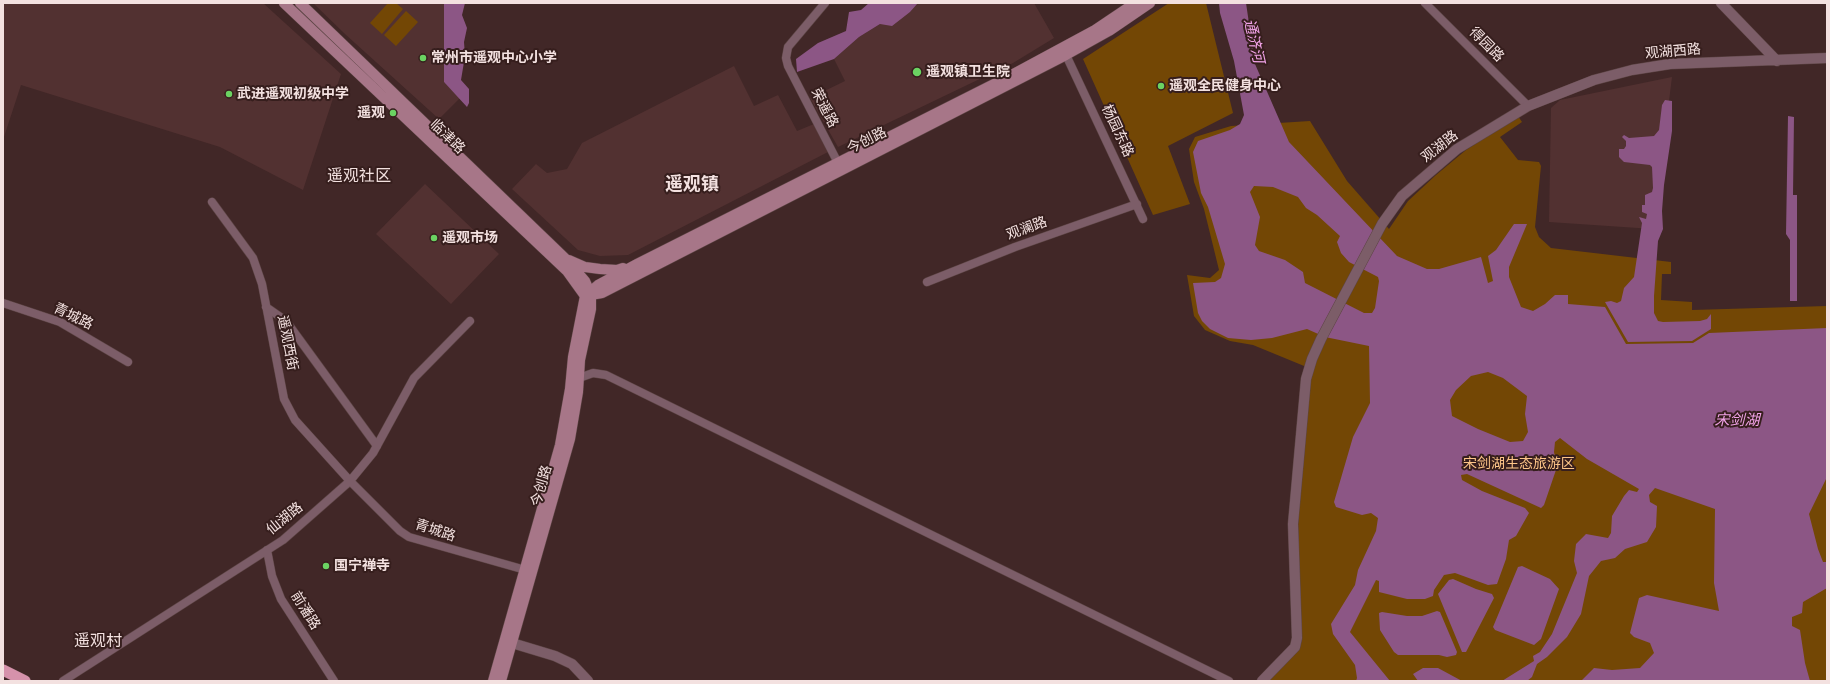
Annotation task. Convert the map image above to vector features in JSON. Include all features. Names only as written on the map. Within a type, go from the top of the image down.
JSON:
[{"type":"highway","points":[[3,670],[25,681]]},
{"type":"highway","points":[[3,676],[14,681]]},
{"type":"main road","name":"临津路","points":[[284,3],[589,294]]},
{"type":"main road","name":"临津路","points":[[300,3],[566,260],[585,281],[589,294]]},
{"type":"main road","name":"今创路","points":[[501,681],[512,643],[528,571],[560,445],[570,389],[573,357],[589,294],[637,264],[838,161],[1006,78],[1094,30],[1135,3]]},
{"type":"main road","name":"今创路","points":[[589,294],[602,293],[1066,55],[1109,31],[1150,3]]},
{"type":"main road","points":[[566,260],[600,269],[617,270],[637,264]]},
{"type":"main road","name":"今创路","points":[[493,681],[570,439],[579,378],[580,360],[591,309],[589,294]]},
{"type":"street","name":"荣遥路","points":[[825,3],[788,47],[785,54],[788,66],[838,161]]},
{"type":"street","name":"得园路","points":[[1425,3],[1528,106]]},
{"type":"street","points":[[1721,3],[1777,61]]},
{"type":"street","name":"杨园东路","points":[[1066,55],[1143,219]]},
{"type":"street","name":"观湖西路","points":[[1528,106],[1594,80],[1632,70],[1670,64],[1827,58]]},
{"type":"street","name":"观湖路","points":[[1262,681],[1295,647],[1297,638],[1293,524],[1306,379],[1312,359],[1382,224],[1402,196],[1458,149],[1528,106]]},
{"type":"street","name":"遥观西街","points":[[212,202],[253,258],[262,284],[284,398],[295,420],[350,481]]},
{"type":"street","name":"观澜路","points":[[927,282],[1015,247],[1137,204]]},
{"type":"street","name":"青城路","points":[[3,303],[60,322],[128,362]]},
{"type":"street","points":[[266,307],[286,321],[376,446]]},
{"type":"street","name":"仙湖路","points":[[62,681],[284,540],[350,481],[376,446],[414,378],[470,321]]},
{"type":"street","points":[[579,378],[593,373],[606,375],[1229,681]]},
{"type":"street","name":"青城路","points":[[350,481],[400,531],[408,537],[528,571]]},
{"type":"street","name":"前潘路","points":[[267,550],[272,576],[281,599],[334,681]]},
{"type":"street","points":[[512,643],[555,656],[572,664],[588,681]]},
{"type":"shaded area","name":"武进遥观初级中学","points":[[3,3],[263,3],[341,74],[303,190],[220,147],[21,85],[3,140]]},
{"type":"shaded area","name":"常州市遥观中心小学","points":[[313,3],[444,3],[444,82],[460,98],[439,119]]},
{"type":"shaded area","name":"遥观镇卫生院","points":[[918,3],[1034,3],[1054,38],[1013,63],[838,147],[810,98],[845,81],[834,59],[859,37],[880,24],[910,12]]},
{"type":"shaded area","points":[[734,66],[754,106],[778,95],[797,131],[814,124],[828,152],[628,255],[600,256],[578,250],[512,189],[536,164],[547,173],[567,169],[582,143]]},
{"type":"shaded area","points":[[1672,77],[1653,229],[1549,222],[1551,108],[1560,100]]},
{"type":"shaded area","name":"遥观市场","points":[[425,184],[499,254],[451,304],[376,234]]},
{"type":"green space","points":[[388,3],[396,3],[403,9],[382,34],[370,23]]},
{"type":"green space","name":"遥观全民健身中心","points":[[1169,3],[1206,3],[1233,113],[1168,146],[1190,204],[1153,215],[1083,59]]},
{"type":"green space","points":[[406,11],[418,22],[396,46],[384,35]]},
{"type":"green space","name":"宋剑湖生态旅游区","points":[[1518,116],[1522,122],[1500,137],[1518,160],[1539,162],[1541,166],[1535,227],[1539,237],[1551,248],[1671,262],[1671,274],[1662,274],[1661,300],[1692,302],[1692,310],[1827,306],[1827,681],[1268,681],[1299,649],[1298,525],[1309,368],[1253,345],[1230,341],[1205,330],[1194,316],[1187,275],[1210,278],[1219,270],[1204,209],[1194,182],[1189,149],[1195,137],[1231,126],[1310,121],[1347,181],[1389,229],[1408,201],[1436,175],[1466,150]]},
{"type":"water","points":[[444,3],[465,3],[462,15],[467,28],[464,42],[465,56],[461,80],[469,89],[469,103],[467,107],[444,82]]},
{"type":"water","points":[[869,3],[918,3],[910,12],[892,26],[880,24],[859,37],[834,59],[797,72],[796,59],[818,43],[846,31],[849,12],[861,10]]},
{"type":"water","name":"宋剑湖","points":[[1219,3],[1246,3],[1255,64],[1289,142],[1397,256],[1427,269],[1439,269],[1481,257],[1488,283],[1493,281],[1488,256],[1496,250],[1514,224],[1527,224],[1509,267],[1509,277],[1521,307],[1533,311],[1545,304],[1555,295],[1568,295],[1568,304],[1605,307],[1626,344],[1693,343],[1709,333],[1827,328],[1827,477],[1809,514],[1818,549],[1823,562],[1827,562],[1827,588],[1803,602],[1802,613],[1792,617],[1792,626],[1800,630],[1805,663],[1810,681],[1581,681],[1594,668],[1612,670],[1640,668],[1654,653],[1650,643],[1634,637],[1630,633],[1639,598],[1647,595],[1719,611],[1714,583],[1715,509],[1655,488],[1649,495],[1650,502],[1657,506],[1656,527],[1647,542],[1625,549],[1615,558],[1601,561],[1589,576],[1581,614],[1567,637],[1547,657],[1537,664],[1532,677],[1527,681],[1502,681],[1534,661],[1533,656],[1540,652],[1552,634],[1577,573],[1574,561],[1576,544],[1586,534],[1608,538],[1611,533],[1612,516],[1624,496],[1629,490],[1637,492],[1639,489],[1587,459],[1560,438],[1555,442],[1554,452],[1557,467],[1544,505],[1541,508],[1467,474],[1461,475],[1462,480],[1482,491],[1525,508],[1529,513],[1516,536],[1509,540],[1506,559],[1497,584],[1488,585],[1455,573],[1444,575],[1434,590],[1433,596],[1425,599],[1407,599],[1379,592],[1379,581],[1376,580],[1350,632],[1390,681],[1356,681],[1355,665],[1333,634],[1331,624],[1355,585],[1358,570],[1376,531],[1378,518],[1371,513],[1362,515],[1336,507],[1334,502],[1353,437],[1370,403],[1369,346],[1325,337],[1307,329],[1272,338],[1251,340],[1228,338],[1210,329],[1202,321],[1198,313],[1193,283],[1215,282],[1221,278],[1225,264],[1208,207],[1201,193],[1193,152],[1198,141],[1230,130],[1240,124],[1244,115],[1234,61],[1220,13]],"holes":[[[1254,186],[1273,187],[1298,197],[1306,208],[1317,215],[1340,236],[1337,242],[1341,253],[1349,262],[1378,277],[1379,281],[1375,308],[1372,313],[1364,313],[1305,283],[1303,272],[1285,260],[1259,251],[1255,245],[1260,217],[1250,192]],[[1488,372],[1503,378],[1527,396],[1525,414],[1528,432],[1523,441],[1510,442],[1478,429],[1452,416],[1450,400],[1456,390],[1471,376]]]},
{"type":"water","points":[[1665,100],[1672,101],[1672,131],[1664,185],[1662,211],[1663,229],[1658,241],[1654,313],[1658,321],[1663,322],[1700,321],[1707,319],[1711,314],[1711,329],[1692,341],[1628,342],[1605,302],[1611,301],[1617,303],[1621,301],[1624,288],[1634,277],[1642,223],[1639,217],[1646,219],[1647,214],[1642,212],[1642,205],[1645,205],[1645,195],[1652,192],[1653,188],[1652,167],[1650,165],[1624,162],[1619,157],[1619,149],[1624,149],[1626,146],[1626,141],[1622,137],[1624,135],[1629,138],[1654,136],[1659,130],[1662,105]]},
{"type":"water","points":[[1788,116],[1794,117],[1793,195],[1797,195],[1797,301],[1790,301],[1790,240],[1786,234]]},
{"type":"water","points":[[1522,566],[1550,579],[1559,589],[1541,639],[1534,645],[1495,630],[1493,627],[1518,567]]},
{"type":"water","points":[[1453,579],[1492,594],[1494,598],[1466,652],[1462,652],[1438,594],[1449,580]]},
{"type":"water","points":[[1437,611],[1440,612],[1457,652],[1456,655],[1447,657],[1439,655],[1398,655],[1394,652],[1380,630],[1379,613],[1382,612],[1407,616],[1422,616]]},
{"type":"water","points":[[1423,668],[1438,668],[1462,681],[1418,681],[1413,674]]},
{"type":"place","name":"常州市遥观中心小学","points":[[423,58]]},
{"type":"place","name":"遥观镇卫生院","points":[[917,72]]},
{"type":"place","name":"遥观全民健身中心","points":[[1161,86]]},
{"type":"place","name":"武进遥观初级中学","points":[[229,94]]},
{"type":"place","name":"遥观","points":[[393,113]]},
{"type":"place","name":"遥观市场","points":[[434,238]]},
{"type":"place","name":"国宁禅寺","points":[[326,566]]},
{"type":"district","name":"遥观社区","points":[[359,177]]},
{"type":"district","name":"遥观镇","points":[[692,185]]},
{"type":"district","name":"遥观村","points":[[98,642]]},
{"type":"water label","name":"通济河","points":[[1253,41]]}]
